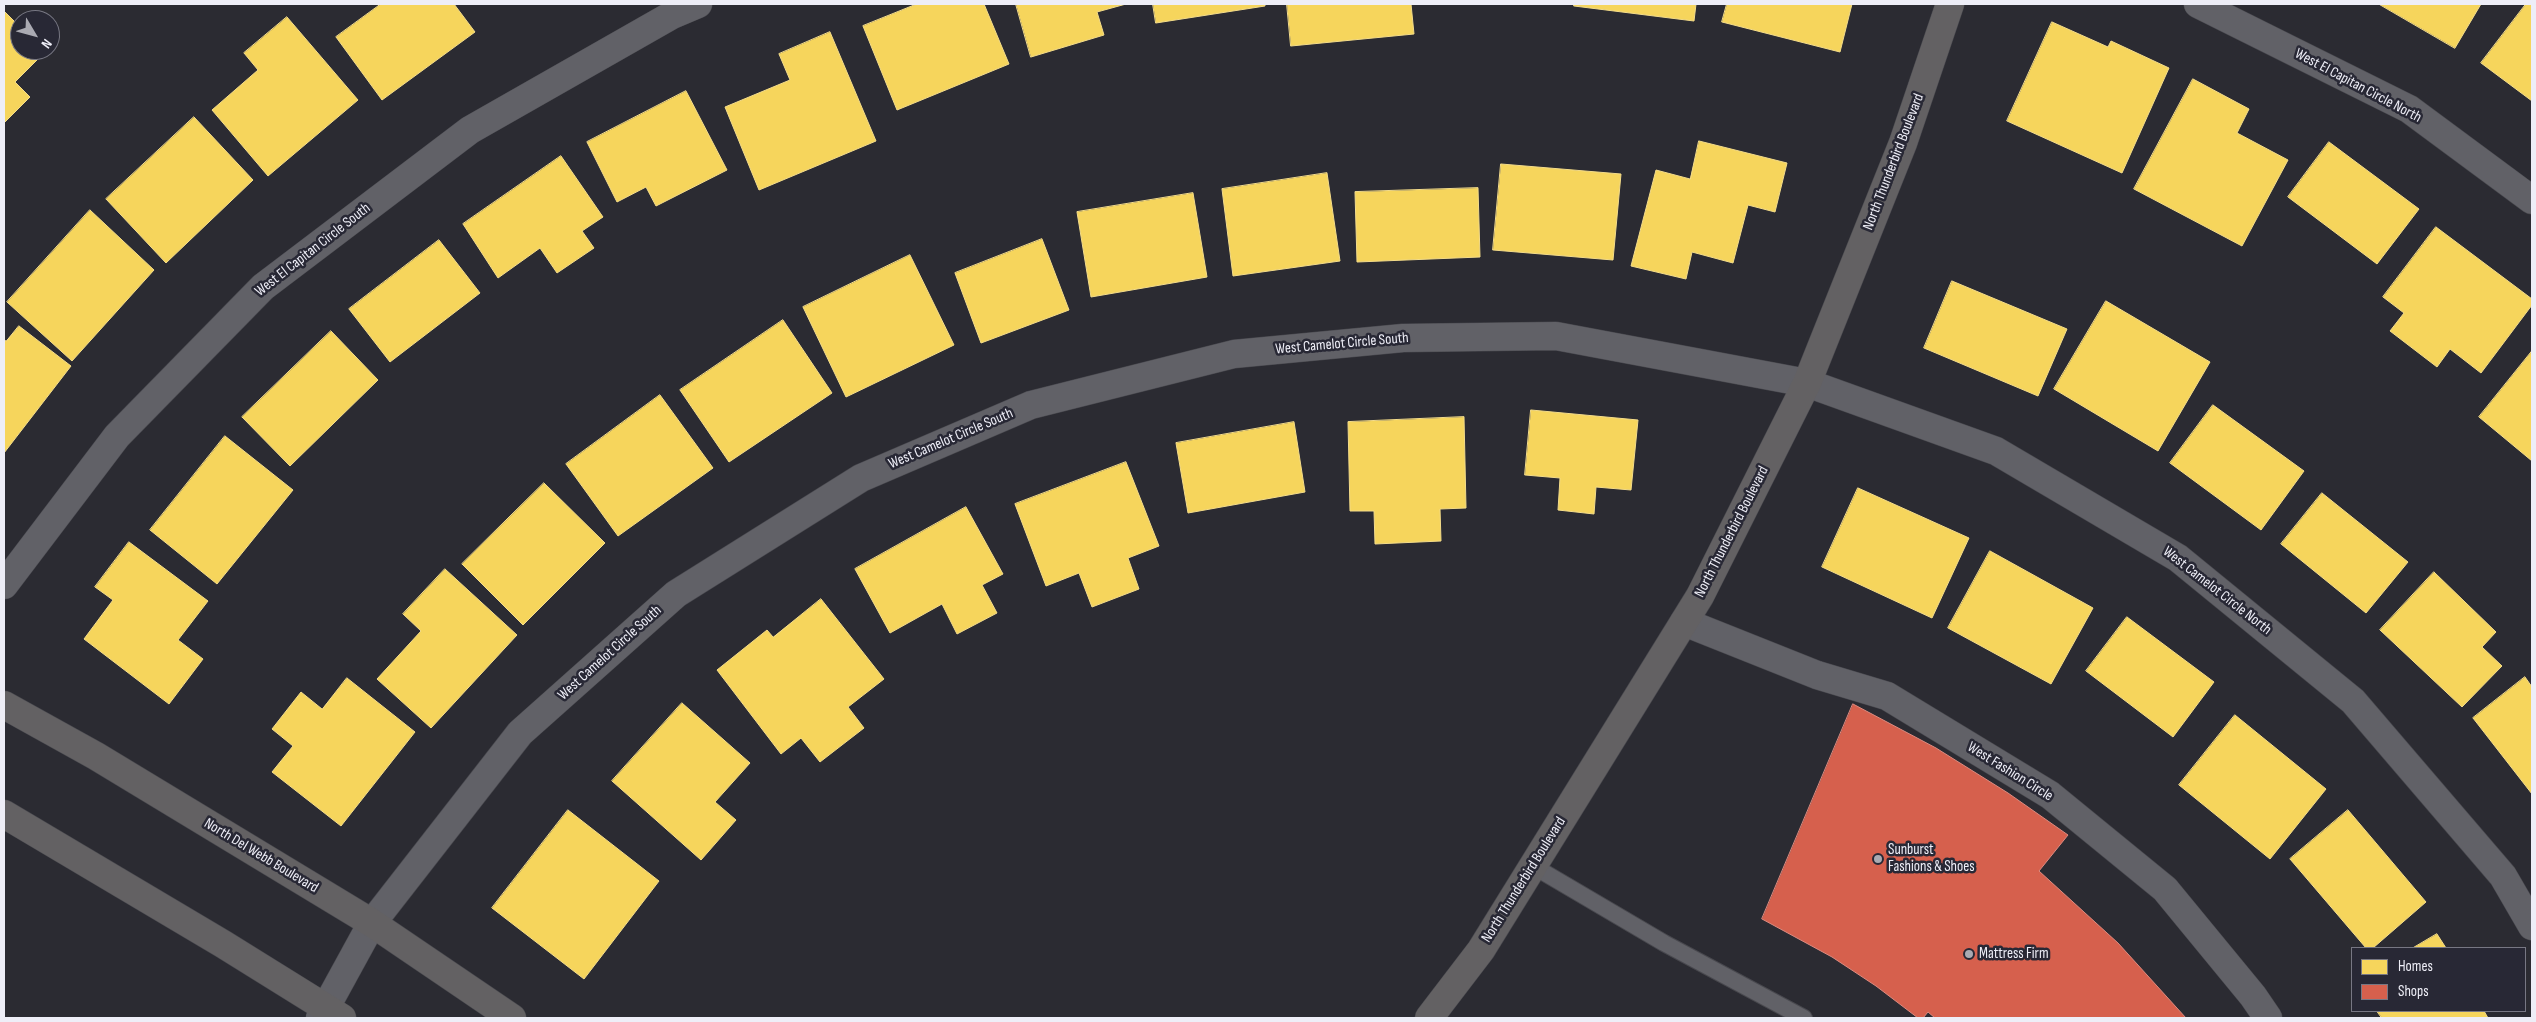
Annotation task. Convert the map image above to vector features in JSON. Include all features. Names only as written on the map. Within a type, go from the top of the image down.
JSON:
[{"type":"street","name":"West El Capitan Circle South","points":[[4,585],[117,436],[263,287],[470,130],[672,15],[698,4]]},
{"type":"street","name":"North Thunderbird Boulevard","points":[[1429,1018],[1481,950],[1700,596],[1807,384],[1903,143],[1950,4]]},
{"type":"street","name":"West El Capitan Circle North","points":[[2198,4],[2409,109],[2532,200]]},
{"type":"street","name":"West Camelot Circle South","points":[[329,1014],[372,923],[520,733],[676,594],[861,478],[1030,405],[1234,354],[1403,338],[1556,336],[1807,384]]},
{"type":"street","name":"West Camelot Circle North","points":[[1807,384],[1996,451],[2178,558],[2353,701],[2504,876],[2532,926]]},
{"type":"street","name":"West Fashion Circle","points":[[1684,622],[1817,675],[1887,696],[2050,795],[2165,889],[2253,996],[2268,1018]]},
{"type":"street","name":"North Del Webb Boulevard","points":[[4,704],[96,756],[372,923],[512,1018]]},
{"type":"street","points":[[4,814],[329,1014]]},
{"type":"lane","points":[[1533,866],[1664,943],[1804,1018]]},
{"type":"building: Homes","points":[[381,4],[454,4],[475,32],[382,100],[336,37]]},
{"type":"building: Homes","points":[[917,4],[984,4],[1009,64],[897,110],[863,26]]},
{"type":"building: Homes","points":[[1016,4],[1126,4],[1097,12],[1104,35],[1031,57]]},
{"type":"building: Homes","points":[[1153,4],[1265,4],[1265,6],[1156,23]]},
{"type":"building: Homes","points":[[1287,4],[1411,4],[1414,34],[1291,46]]},
{"type":"building: Homes","points":[[1574,4],[1696,4],[1694,21],[1574,6]]},
{"type":"building: Homes","points":[[1727,4],[1852,4],[1840,52],[1722,22]]},
{"type":"building: Homes","points":[[2379,4],[2481,4],[2455,48]]},
{"type":"building: Homes","points":[[2526,4],[2532,4],[2532,101],[2481,63]]},
{"type":"building: Homes","points":[[4,11],[10,17],[10,60],[37,60],[15,82],[30,97],[4,123]]},
{"type":"building: Homes","points":[[287,17],[358,100],[268,176],[212,110],[258,70],[244,53]]},
{"type":"building: Homes","points":[[2052,22],[2108,47],[2111,41],[2169,68],[2122,173],[2007,121]]},
{"type":"building: Homes","points":[[830,32],[876,141],[759,190],[725,107],[790,80],[779,54]]},
{"type":"building: Homes","points":[[2193,79],[2249,109],[2237,133],[2288,160],[2242,246],[2134,189]]},
{"type":"building: Homes","points":[[686,91],[727,170],[656,206],[646,187],[617,202],[587,142]]},
{"type":"building: Homes","points":[[194,117],[253,180],[166,263],[106,199]]},
{"type":"building: Homes","points":[[1699,141],[1787,163],[1775,212],[1748,205],[1733,263],[1692,252],[1686,279],[1631,266],[1656,170],[1690,179]]},
{"type":"building: Homes","points":[[2329,142],[2419,209],[2377,264],[2288,197]]},
{"type":"building: Homes","points":[[561,156],[603,217],[582,231],[594,248],[557,273],[540,248],[498,278],[463,224]]},
{"type":"building: Homes","points":[[1501,164],[1621,174],[1613,260],[1493,250]]},
{"type":"building: Homes","points":[[1327,173],[1340,261],[1233,276],[1222,189]]},
{"type":"building: Homes","points":[[1478,188],[1480,257],[1357,262],[1355,192]]},
{"type":"building: Homes","points":[[1193,193],[1207,277],[1091,297],[1077,212]]},
{"type":"building: Homes","points":[[90,210],[154,270],[72,361],[7,302]]},
{"type":"building: Homes","points":[[2436,227],[2532,299],[2532,305],[2481,373],[2450,349],[2437,367],[2390,331],[2404,313],[2383,297]]},
{"type":"building: Homes","points":[[1042,239],[1069,310],[981,343],[955,273]]},
{"type":"building: Homes","points":[[439,240],[480,293],[390,362],[349,309]]},
{"type":"building: Homes","points":[[910,255],[954,345],[846,397],[803,307]]},
{"type":"building: Homes","points":[[1952,281],[2067,329],[2038,396],[1924,348]]},
{"type":"building: Homes","points":[[2106,301],[2210,362],[2158,451],[2054,389]]},
{"type":"building: Homes","points":[[783,320],[832,393],[729,462],[680,390]]},
{"type":"building: Homes","points":[[19,326],[71,366],[4,453],[4,340],[6,341]]},
{"type":"building: Homes","points":[[331,331],[378,380],[290,466],[242,417]]},
{"type":"building: Homes","points":[[2532,351],[2532,461],[2479,417]]},
{"type":"building: Homes","points":[[660,395],[713,468],[618,536],[566,464]]},
{"type":"building: Homes","points":[[2213,405],[2304,471],[2261,530],[2170,463]]},
{"type":"building: Homes","points":[[1531,410],[1638,420],[1631,490],[1596,487],[1594,514],[1558,510],[1560,478],[1525,475]]},
{"type":"building: Homes","points":[[1464,417],[1466,508],[1440,509],[1441,541],[1375,544],[1374,511],[1350,511],[1348,422]]},
{"type":"building: Homes","points":[[1294,422],[1305,492],[1188,513],[1176,443]]},
{"type":"building: Homes","points":[[225,436],[293,490],[217,584],[150,530]]},
{"type":"building: Homes","points":[[1126,462],[1159,546],[1128,558],[1139,589],[1092,607],[1079,573],[1046,586],[1015,504]]},
{"type":"building: Homes","points":[[544,483],[605,543],[523,625],[462,564]]},
{"type":"building: Homes","points":[[1858,488],[1969,538],[1932,618],[1822,567]]},
{"type":"building: Homes","points":[[2322,493],[2408,562],[2366,613],[2281,544]]},
{"type":"building: Homes","points":[[966,507],[1003,574],[982,585],[997,613],[957,634],[942,604],[890,633],[855,569]]},
{"type":"building: Homes","points":[[129,542],[208,601],[178,640],[203,659],[169,704],[84,639],[113,600],[95,587]]},
{"type":"building: Homes","points":[[1990,551],[2093,608],[2051,684],[1948,628]]},
{"type":"building: Homes","points":[[445,569],[517,635],[431,728],[377,679],[421,631],[403,614]]},
{"type":"building: Homes","points":[[2434,572],[2496,632],[2482,647],[2502,666],[2462,707],[2380,630]]},
{"type":"building: Homes","points":[[821,599],[884,679],[848,707],[864,728],[820,762],[801,738],[781,754],[717,670],[767,630],[773,637]]},
{"type":"building: Homes","points":[[2127,617],[2214,682],[2173,737],[2086,671]]},
{"type":"building: Homes","points":[[2525,677],[2532,687],[2532,794],[2473,718]]},
{"type":"building: Homes","points":[[347,678],[415,732],[341,826],[272,772],[293,746],[272,729],[301,692],[322,709]]},
{"type":"building: Homes","points":[[682,703],[750,763],[715,802],[736,820],[701,860],[612,781]]},
{"type":"building: Homes","points":[[2235,715],[2326,789],[2270,859],[2179,785]]},
{"type":"building: Homes","points":[[568,810],[659,881],[584,979],[492,908]]},
{"type":"building: Homes","points":[[2348,810],[2426,902],[2374,947],[2365,947],[2290,859]]},
{"type":"building: Homes","points":[[2437,934],[2445,947],[2415,947]]},
{"type":"building: Homes","points":[[2378,1012],[2485,1012],[2488,1018],[2382,1018]]},
{"type":"building: Shops","points":[[1853,704],[1936,748],[2008,793],[2068,835],[2039,871],[2118,943],[2186,1018],[1935,1018],[1928,1012],[1923,1018],[1918,1018],[1876,986],[1832,957],[1762,919]]},
{"type":"place","name":"Sunburst Fashions & Shoes","points":[[1878,859]]},
{"type":"place","name":"Mattress Firm","points":[[1969,954]]}]
